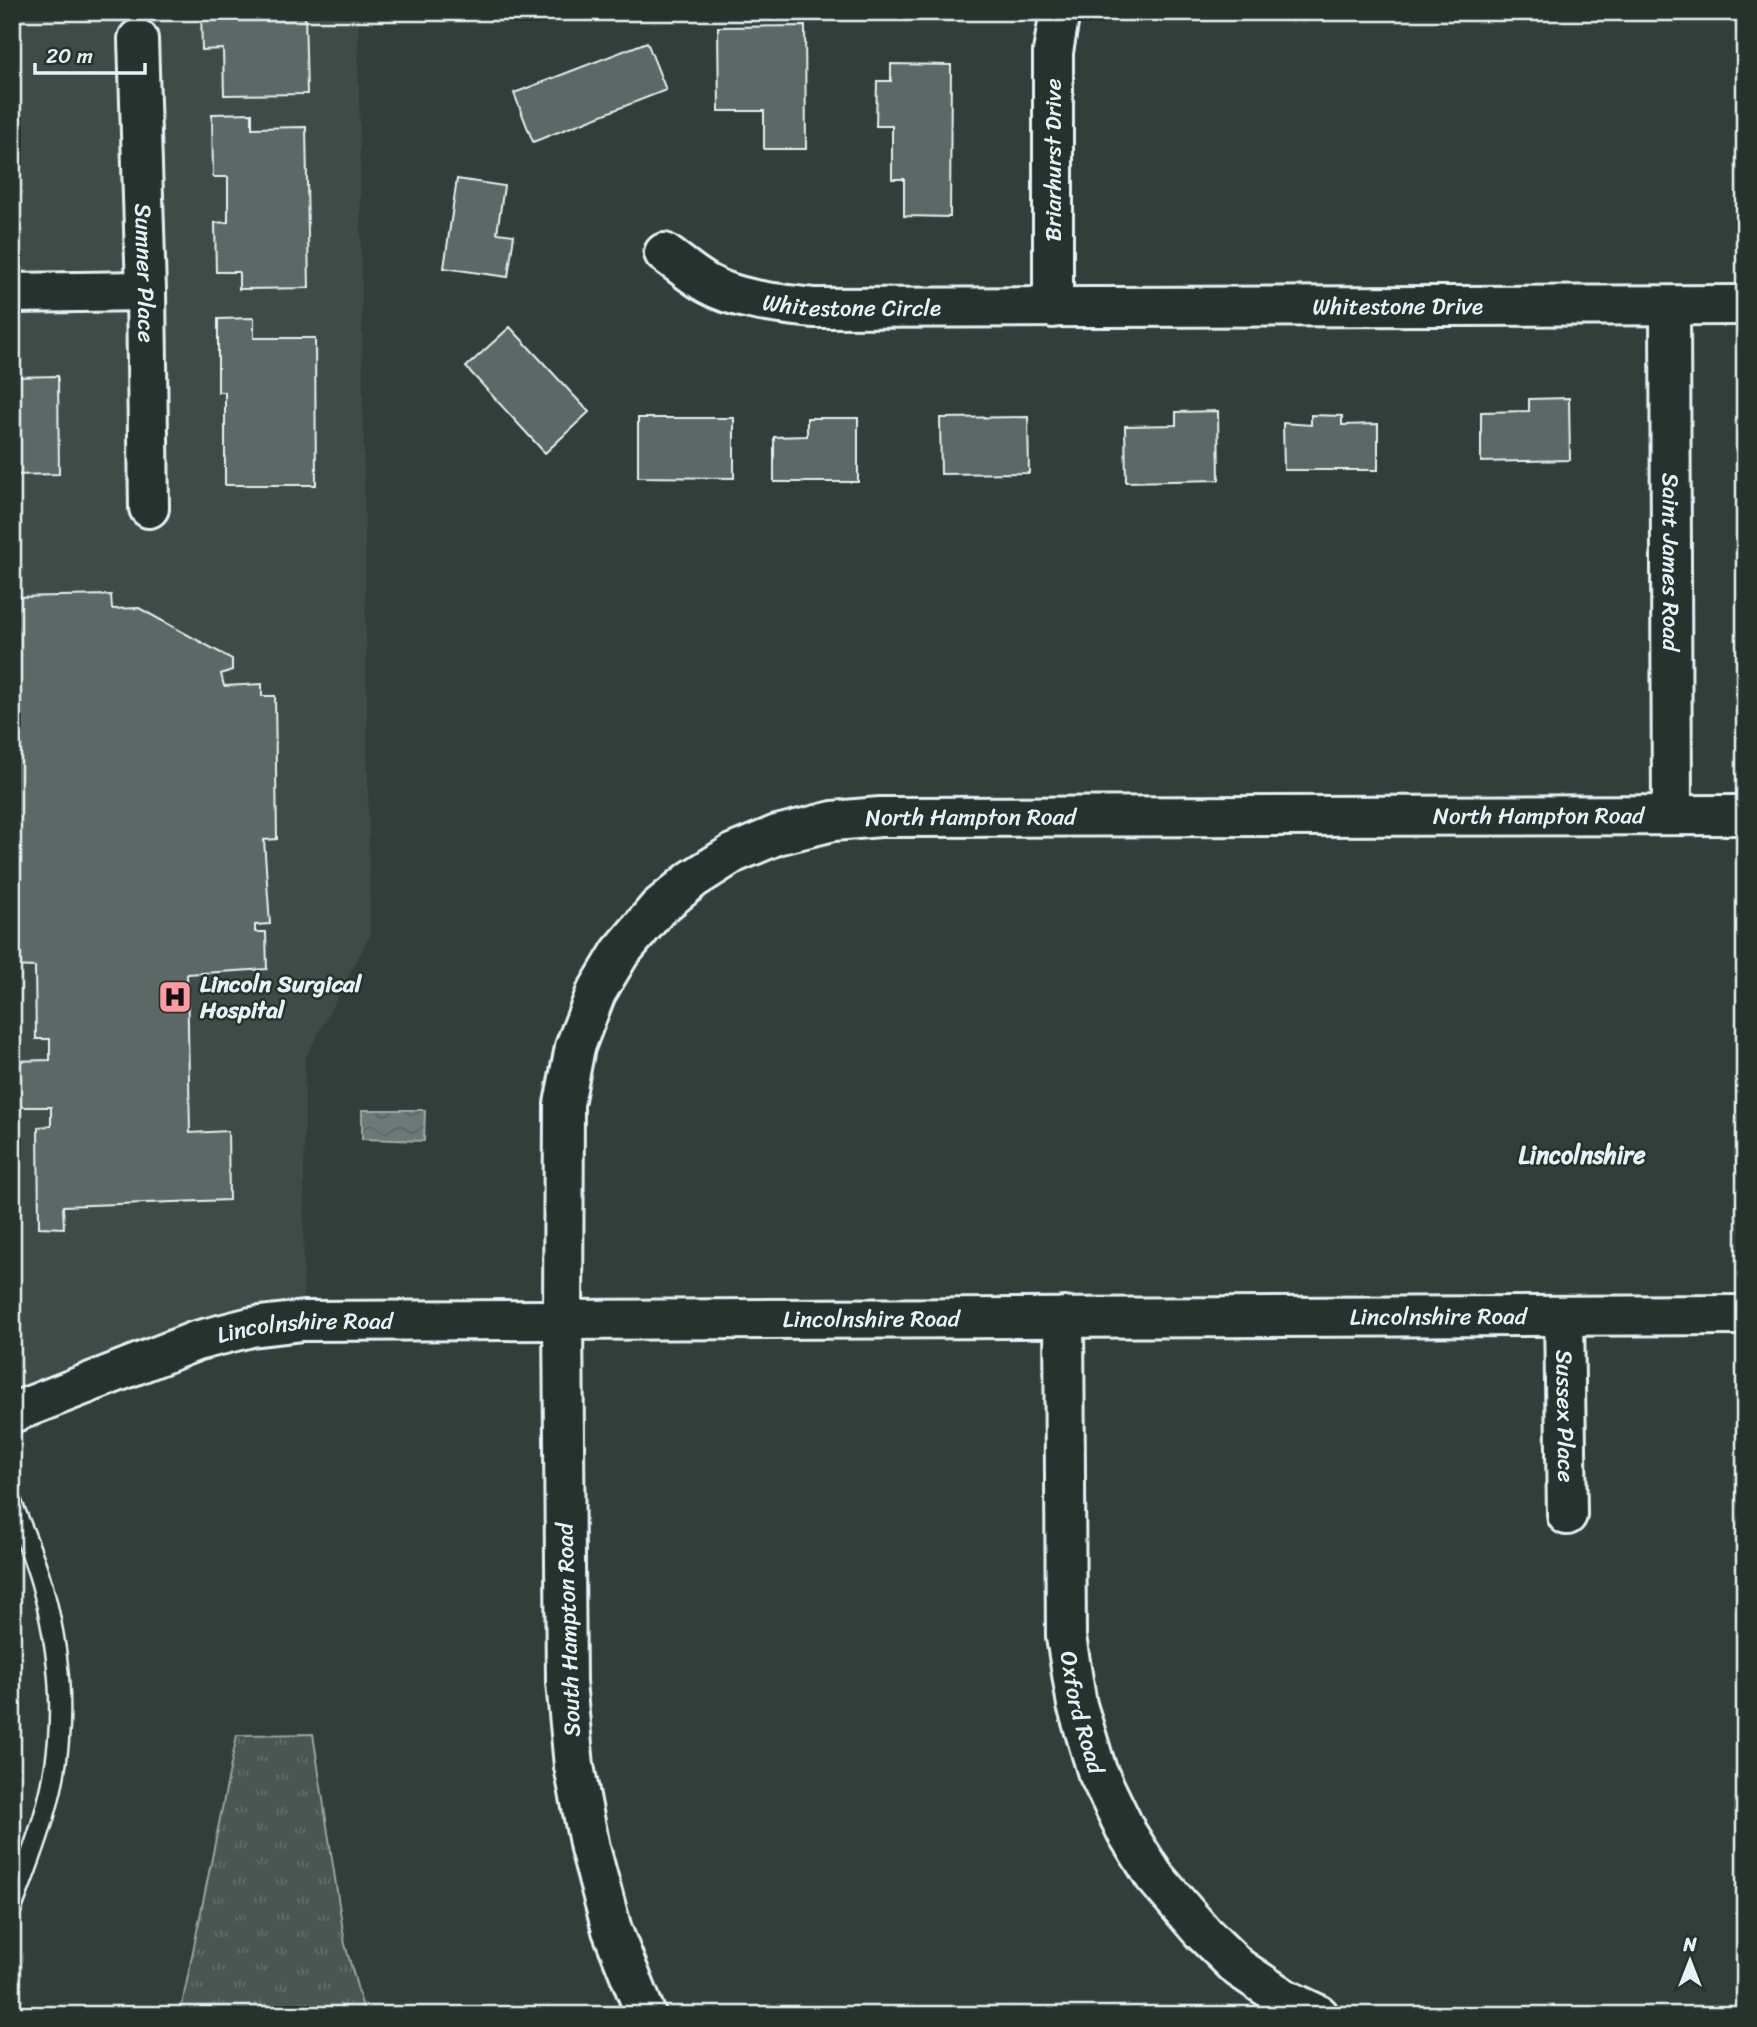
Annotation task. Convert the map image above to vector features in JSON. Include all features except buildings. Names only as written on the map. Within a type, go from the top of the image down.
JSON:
[{"type":"street","name":"Briarhurst Drive","points":[[1053,308],[1053,52],[1060,12]]},
{"type":"street","name":"Sumner Place","points":[[138,39],[149,508]]},
{"type":"street","name":"Whitestone Circle","points":[[664,253],[709,285],[770,303],[814,308],[1053,308]]},
{"type":"street","points":[[12,293],[146,291]]},
{"type":"street","name":"Whitestone Drive","points":[[1053,308],[1745,305]]},
{"type":"street","name":"Saint James Road","points":[[1670,306],[1672,816]]},
{"type":"street","name":"North Hampton Road","points":[[563,1319],[564,1104],[575,1047],[596,993],[620,953],[658,908],[693,879],[734,853],[777,835],[833,821],[880,817],[1745,815]]},
{"type":"street","name":"Lincolnshire Road","points":[[12,1413],[196,1341],[281,1322],[1745,1315]]},
{"type":"street","name":"Sussex Place","points":[[1564,1316],[1567,1515]]},
{"type":"street","name":"Oxford Road","points":[[1064,1317],[1066,1637],[1077,1705],[1097,1770],[1127,1833],[1154,1876],[1203,1933],[1239,1968],[1285,1999],[1318,2015]]},
{"type":"street","name":"South Hampton Road","points":[[563,1319],[566,1682],[574,1766],[590,1848],[612,1930],[646,2015]]},
{"type":"lane","points":[[12,1504],[43,1588],[58,1662],[60,1720],[54,1775],[38,1836],[12,1907]]},
{"type":"shaded area","points":[[12,12],[358,12],[370,935],[305,1059],[303,1321],[12,1413]]},
{"type":"green space","points":[[313,1734],[345,1944],[365,2015],[180,2015],[237,1735]]},
{"type":"water","points":[[362,1110],[425,1110],[424,1141],[362,1139]]},
{"type":"place","name":"Lincoln Surgical Hospital","points":[[175,997]]},
{"type":"district","name":"Lincolnshire","points":[[1582,1155]]}]
